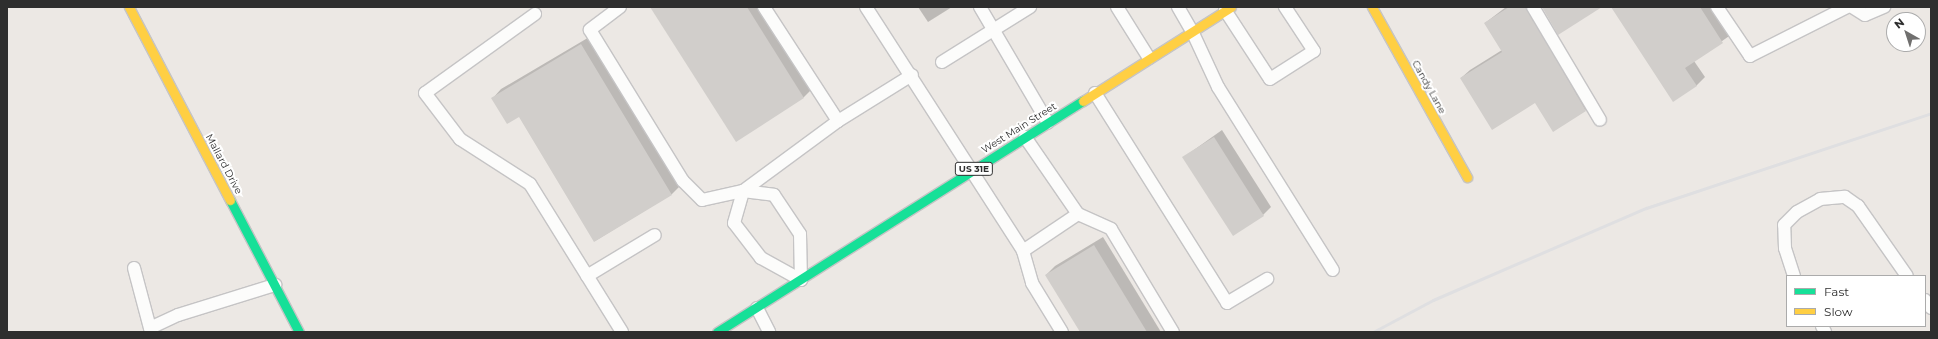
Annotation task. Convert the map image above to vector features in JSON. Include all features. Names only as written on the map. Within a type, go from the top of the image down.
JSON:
[{"type":"main road","name":"Mallard Drive","points":[[129,7],[299,332]]},
{"type":"main road","name":"Candy Lane","points":[[1372,7],[1467,177]]},
{"type":"main road","name":"West Main Street","points":[[717,332],[1228,9]]},
{"type":"lane","points":[[620,7],[590,30],[683,181],[702,200],[743,191],[774,195],[800,234],[801,280]]},
{"type":"lane","points":[[764,7],[838,121]]},
{"type":"lane","points":[[866,7],[912,75],[971,171],[1024,251],[1032,283],[1062,332]]},
{"type":"lane","points":[[980,7],[1048,123]]},
{"type":"lane","points":[[942,62],[1030,7]]},
{"type":"lane","points":[[1117,7],[1149,58]]},
{"type":"lane","points":[[1178,7],[1192,31],[1218,87],[1333,270]]},
{"type":"lane","points":[[1228,9],[1270,79],[1314,51],[1285,7]]},
{"type":"lane","points":[[1533,7],[1600,120]]},
{"type":"lane","points":[[1717,7],[1750,56],[1848,7]]},
{"type":"lane","points":[[1852,7],[1865,15],[1884,7]]},
{"type":"lane","points":[[535,14],[425,93],[460,139],[530,184],[622,332]]},
{"type":"lane","points":[[801,280],[761,258],[734,223],[743,191],[838,121],[912,75]]},
{"type":"lane","points":[[1095,93],[1227,303],[1268,279]]},
{"type":"lane","points":[[1025,137],[1078,214],[1111,229],[1173,332]]},
{"type":"lane","points":[[1794,275],[1785,248],[1784,224],[1797,212],[1820,199],[1845,197],[1858,206],[1906,275]]},
{"type":"lane","points":[[1024,251],[1078,214]]},
{"type":"lane","points":[[587,276],[655,235]]},
{"type":"lane","points":[[134,268],[150,328],[178,315],[275,285]]},
{"type":"lane","points":[[757,308],[769,332]]},
{"type":"building","points":[[650,7],[747,7],[804,98],[736,142]]},
{"type":"building","points":[[1509,7],[1526,7],[1586,111],[1553,132],[1535,103],[1492,130],[1460,78],[1502,52],[1484,23]]},
{"type":"building","points":[[1542,7],[1602,7],[1558,35]]},
{"type":"building","points":[[1611,7],[1700,7],[1723,43],[1685,68],[1697,86],[1673,102]]},
{"type":"building","points":[[581,44],[672,195],[594,242],[519,117],[507,124],[491,98]]},
{"type":"building","points":[[1214,137],[1264,216],[1233,236],[1182,157]]},
{"type":"building","points":[[1094,245],[1147,332],[1080,332],[1045,275]]},
{"type":"railway","points":[[1373,332],[1433,300],[1646,208],[1931,113]]},
{"type":"traffic: fast","points":[[717,332],[1083,101]]},
{"type":"traffic: fast","points":[[230,200],[299,332]]},
{"type":"traffic: slow","points":[[129,7],[230,200]]},
{"type":"traffic: slow","points":[[1083,101],[1231,7]]},
{"type":"traffic: slow","points":[[1372,7],[1467,177]]}]
